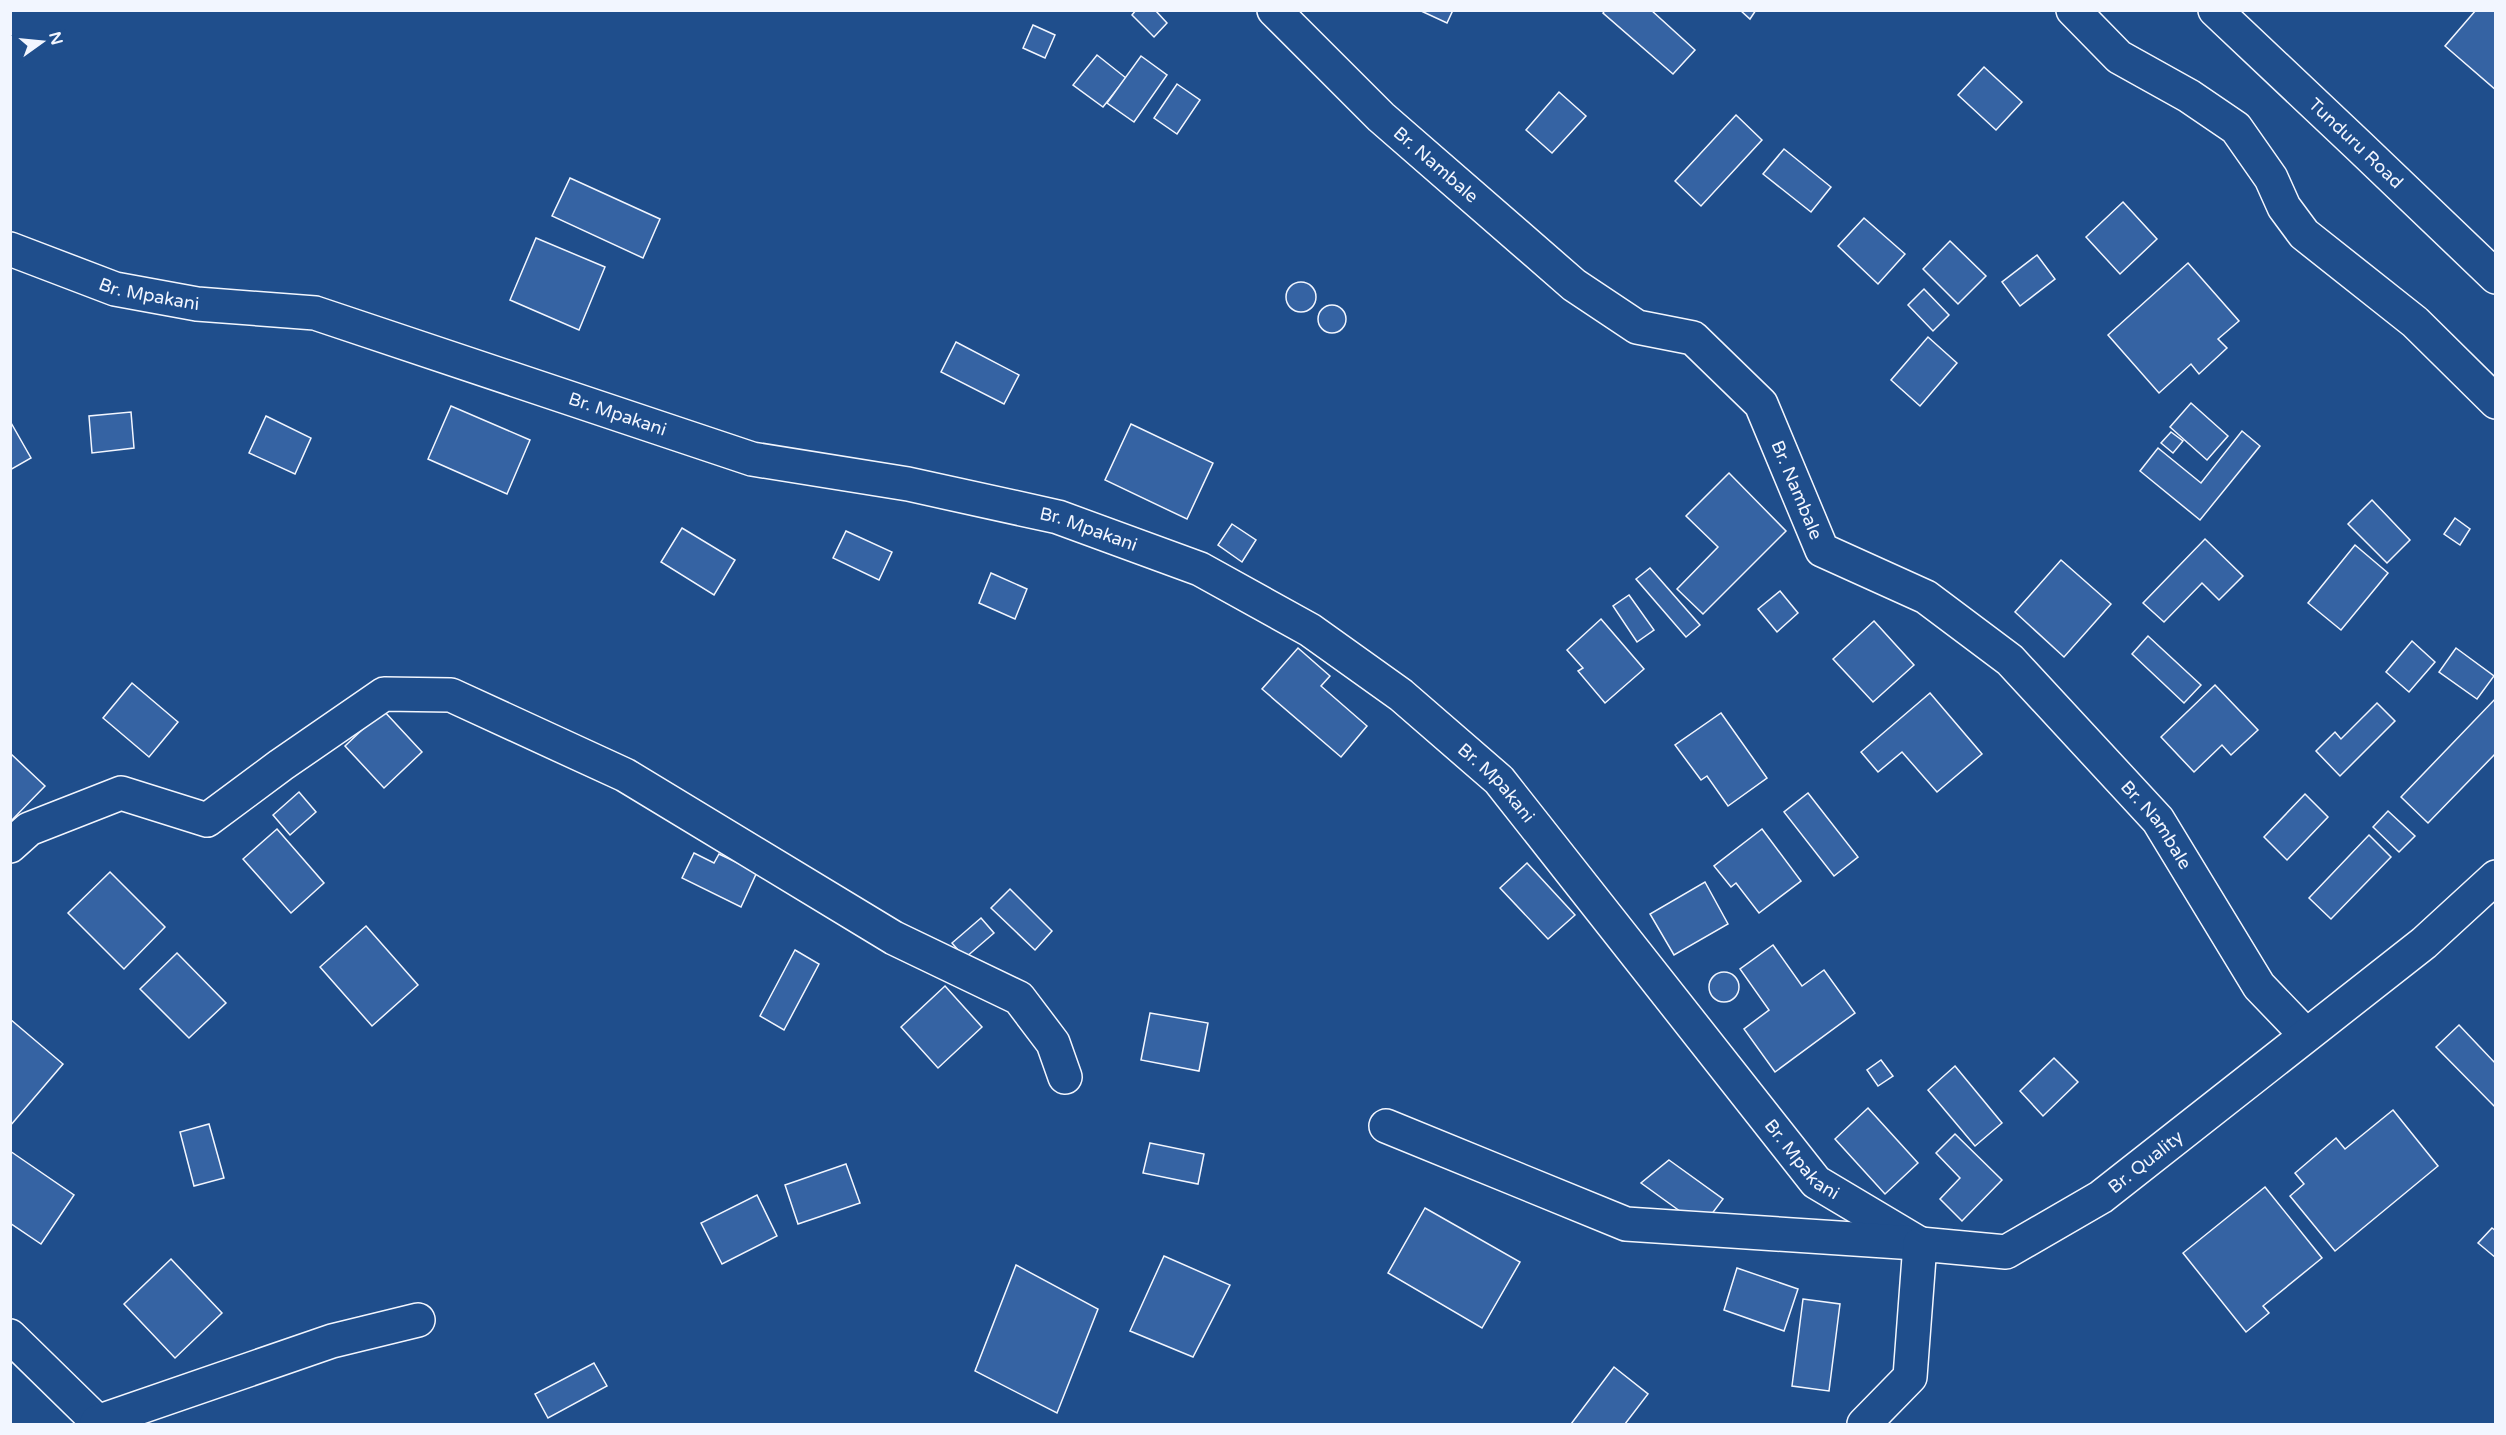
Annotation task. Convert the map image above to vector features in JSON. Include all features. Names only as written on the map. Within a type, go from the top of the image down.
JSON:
[{"type":"main road","name":"Br. Nambale","points":[[1274,10],[1381,117],[1574,285],[1637,327],[1693,338],[1761,404],[1822,550],[1926,597],[2010,660],[2158,820],[2259,986],[2306,1035]]},
{"type":"main road","points":[[2073,10],[2119,57],[2189,96],[2235,129],[2271,178],[2284,207],[2304,234],[2415,322],[2496,402]]},
{"type":"main road","name":"Tunduru Road","points":[[2215,10],[2496,278]]},
{"type":"main road","name":"Br. Mpakani","points":[[10,249],[115,289],[197,304],[315,314],[752,459],[908,484],[1059,517],[1200,568],[1310,630],[1401,694],[1499,780],[1816,1182],[1920,1244]]},
{"type":"main road","points":[[10,846],[30,830],[121,793],[207,820],[281,765],[384,694],[452,695],[625,776],[894,938],[1019,998],[1053,1043],[1065,1077]]},
{"type":"main road","name":"Br. Quality","points":[[1386,1126],[1626,1224],[2006,1252],[2100,1197],[2424,943],[2496,877]]},
{"type":"main road","points":[[1864,1425],[1910,1377],[1920,1244]]},
{"type":"main road","points":[[10,1336],[99,1423],[332,1341],[418,1320]]},
{"type":"building","points":[[1136,10],[1155,10],[1167,23],[1154,37],[1132,15]]},
{"type":"building","points":[[1419,10],[1453,10],[1447,23]]},
{"type":"building","points":[[1605,10],[1651,10],[1695,50],[1673,74],[1603,13]]},
{"type":"building","points":[[1740,10],[1756,10],[1750,19]]},
{"type":"building","points":[[2476,10],[2496,10],[2496,90],[2445,46]]},
{"type":"building","points":[[1033,25],[1055,35],[1045,58],[1023,48]]},
{"type":"building","points":[[1097,55],[1126,78],[1103,107],[1073,85]]},
{"type":"building","points":[[1141,56],[1167,75],[1134,122],[1107,103]]},
{"type":"building","points":[[1984,67],[2022,102],[1996,130],[1958,95]]},
{"type":"building","points":[[1177,84],[1200,100],[1177,134],[1154,118]]},
{"type":"building","points":[[1559,92],[1586,116],[1552,153],[1526,130]]},
{"type":"building","points":[[1736,115],[1762,140],[1701,206],[1675,181]]},
{"type":"building","points":[[1784,149],[1831,187],[1811,212],[1763,174]]},
{"type":"building","points":[[570,178],[660,219],[643,258],[552,216]]},
{"type":"building","points":[[2123,202],[2157,239],[2120,274],[2086,237]]},
{"type":"building","points":[[1864,218],[1905,254],[1878,284],[1838,246]]},
{"type":"building","points":[[536,238],[605,267],[579,330],[510,300]]},
{"type":"building","points":[[1950,241],[1986,276],[1958,304],[1923,269]]},
{"type":"building","points":[[2037,255],[2055,279],[2020,306],[2002,282]]},
{"type":"building","points":[[2188,263],[2239,321],[2218,339],[2227,348],[2199,374],[2191,364],[2159,393],[2108,335]]},
{"type":"building","points":[[1301,282],[1307,283],[1315,291],[1315,303],[1307,311],[1301,312],[1295,311],[1287,303],[1286,297],[1287,291],[1295,283]]},
{"type":"building","points":[[1924,289],[1949,315],[1933,331],[1908,305]]},
{"type":"building","points":[[1332,305],[1342,309],[1346,319],[1342,329],[1332,333],[1322,329],[1318,319],[1322,309]]},
{"type":"building","points":[[1928,337],[1957,363],[1920,406],[1891,380]]},
{"type":"building","points":[[956,342],[1019,375],[1004,404],[941,372]]},
{"type":"building","points":[[2191,403],[2228,436],[2207,460],[2170,427]]},
{"type":"building","points":[[451,406],[530,440],[507,494],[428,459]]},
{"type":"building","points":[[131,412],[134,448],[92,453],[89,416]]},
{"type":"building","points":[[266,416],[311,438],[295,474],[249,453]]},
{"type":"building","points":[[10,421],[31,458],[10,470]]},
{"type":"building","points":[[1131,424],[1213,463],[1187,519],[1105,480]]},
{"type":"building","points":[[2242,431],[2260,446],[2200,520],[2140,471],[2158,448],[2201,483]]},
{"type":"building","points":[[2171,432],[2183,441],[2173,453],[2161,443]]},
{"type":"building","points":[[1729,473],[1786,531],[1703,614],[1677,589],[1718,547],[1686,516]]},
{"type":"building","points":[[2372,500],[2410,540],[2387,563],[2348,524]]},
{"type":"building","points":[[2455,518],[2470,529],[2460,545],[2444,534]]},
{"type":"building","points":[[1232,524],[1256,540],[1242,562],[1218,545]]},
{"type":"building","points":[[682,528],[735,560],[714,595],[661,562]]},
{"type":"building","points":[[846,531],[892,552],[879,580],[833,558]]},
{"type":"building","points":[[2205,539],[2243,576],[2219,600],[2202,583],[2164,622],[2143,603]]},
{"type":"building","points":[[2355,545],[2388,573],[2341,630],[2308,603]]},
{"type":"building","points":[[2061,560],[2111,604],[2064,657],[2015,612]]},
{"type":"building","points":[[1650,568],[1700,625],[1686,637],[1636,579]]},
{"type":"building","points":[[991,573],[1027,589],[1015,619],[979,603]]},
{"type":"building","points":[[1780,591],[1798,613],[1777,632],[1758,609]]},
{"type":"building","points":[[1629,595],[1654,630],[1637,642],[1613,606]]},
{"type":"building","points":[[1601,619],[1644,669],[1605,703],[1578,671],[1583,668],[1567,650]]},
{"type":"building","points":[[1874,621],[1914,665],[1873,702],[1833,659]]},
{"type":"building","points":[[2148,636],[2201,685],[2184,703],[2132,654]]},
{"type":"building","points":[[2412,641],[2435,662],[2409,692],[2386,672]]},
{"type":"building","points":[[1298,648],[1330,676],[1321,686],[1367,726],[1341,757],[1262,689]]},
{"type":"building","points":[[2456,648],[2494,676],[2477,699],[2439,672]]},
{"type":"building","points":[[132,683],[178,722],[149,757],[103,718]]},
{"type":"building","points":[[2215,685],[2258,730],[2231,755],[2222,745],[2194,772],[2161,737]]},
{"type":"building","points":[[1930,693],[1982,754],[1937,792],[1902,752],[1878,772],[1861,752]]},
{"type":"building","points":[[2496,698],[2496,753],[2428,823],[2401,797]]},
{"type":"building","points":[[2377,703],[2395,721],[2340,776],[2316,751],[2335,732],[2341,739]]},
{"type":"building","points":[[383,710],[422,752],[384,788],[345,746]]},
{"type":"building","points":[[1721,713],[1767,778],[1728,806],[1707,776],[1701,780],[1675,745]]},
{"type":"building","points":[[10,753],[45,786],[10,822]]},
{"type":"building","points":[[299,792],[316,812],[290,835],[273,815]]},
{"type":"building","points":[[1808,793],[1858,857],[1834,876],[1784,812]]},
{"type":"building","points":[[2305,794],[2328,817],[2287,860],[2264,837]]},
{"type":"building","points":[[2388,811],[2415,836],[2399,852],[2373,827]]},
{"type":"building","points":[[277,829],[324,883],[291,913],[243,859]]},
{"type":"building","points":[[1762,829],[1801,881],[1759,913],[1736,883],[1731,887],[1714,866]]},
{"type":"building","points":[[2369,835],[2391,857],[2331,919],[2309,898]]},
{"type":"building","points":[[694,853],[714,863],[719,854],[757,872],[741,907],[682,878]]},
{"type":"building","points":[[1527,863],[1575,915],[1548,939],[1500,888]]},
{"type":"building","points":[[110,872],[165,927],[124,969],[68,913]]},
{"type":"building","points":[[1705,882],[1728,924],[1674,955],[1650,914]]},
{"type":"building","points":[[1010,889],[1052,931],[1035,950],[991,908]]},
{"type":"building","points":[[981,918],[994,933],[965,958],[952,943]]},
{"type":"building","points":[[366,926],[418,985],[372,1026],[320,967]]},
{"type":"building","points":[[1773,945],[1802,986],[1824,970],[1855,1013],[1775,1072],[1744,1029],[1769,1010],[1740,969]]},
{"type":"building","points":[[795,950],[819,964],[784,1030],[760,1016]]},
{"type":"building","points":[[177,953],[226,1003],[189,1038],[140,989]]},
{"type":"building","points":[[1724,972],[1735,976],[1739,987],[1735,998],[1724,1002],[1713,998],[1709,987],[1713,976]]},
{"type":"building","points":[[945,986],[982,1027],[938,1068],[901,1027]]},
{"type":"building","points":[[1150,1013],[1208,1023],[1199,1071],[1141,1060]]},
{"type":"building","points":[[10,1019],[63,1064],[10,1126]]},
{"type":"building","points":[[2459,1025],[2496,1064],[2496,1108],[2436,1047]]},
{"type":"building","points":[[2054,1058],[2078,1082],[2043,1116],[2020,1091]]},
{"type":"building","points":[[1881,1060],[1893,1076],[1878,1086],[1867,1070]]},
{"type":"building","points":[[1955,1066],[2002,1123],[1975,1146],[1928,1090]]},
{"type":"building","points":[[1868,1108],[1918,1163],[1885,1194],[1835,1139]]},
{"type":"building","points":[[2393,1110],[2438,1166],[2335,1251],[2290,1196],[2304,1184],[2295,1173],[2336,1138],[2345,1149]]},
{"type":"building","points":[[209,1124],[224,1178],[194,1186],[180,1132]]},
{"type":"building","points":[[1955,1134],[2002,1180],[1962,1221],[1940,1199],[1960,1178],[1936,1153]]},
{"type":"building","points":[[1150,1143],[1204,1154],[1198,1184],[1143,1173]]},
{"type":"building","points":[[10,1151],[74,1195],[41,1244],[10,1223]]},
{"type":"building","points":[[1669,1160],[1723,1199],[1702,1227],[1641,1183]]},
{"type":"building","points":[[846,1164],[860,1203],[798,1224],[785,1185]]},
{"type":"building","points":[[2265,1187],[2322,1258],[2263,1306],[2269,1313],[2246,1332],[2183,1253]]},
{"type":"building","points":[[757,1195],[777,1236],[722,1264],[701,1223]]},
{"type":"building","points":[[1425,1208],[1520,1262],[1482,1328],[1388,1273]]},
{"type":"building","points":[[2492,1228],[2496,1231],[2496,1258],[2478,1243]]},
{"type":"building","points":[[1164,1256],[1230,1285],[1193,1357],[1130,1331]]},
{"type":"building","points":[[171,1259],[222,1313],[175,1358],[124,1304]]},
{"type":"building","points":[[1016,1265],[1098,1309],[1057,1413],[975,1371]]},
{"type":"building","points":[[1737,1268],[1798,1289],[1784,1331],[1724,1310]]},
{"type":"building","points":[[1803,1299],[1840,1304],[1829,1391],[1792,1386]]},
{"type":"building","points":[[594,1363],[607,1386],[548,1418],[535,1394]]},
{"type":"building","points":[[1614,1367],[1648,1394],[1625,1424],[1571,1424]]}]
